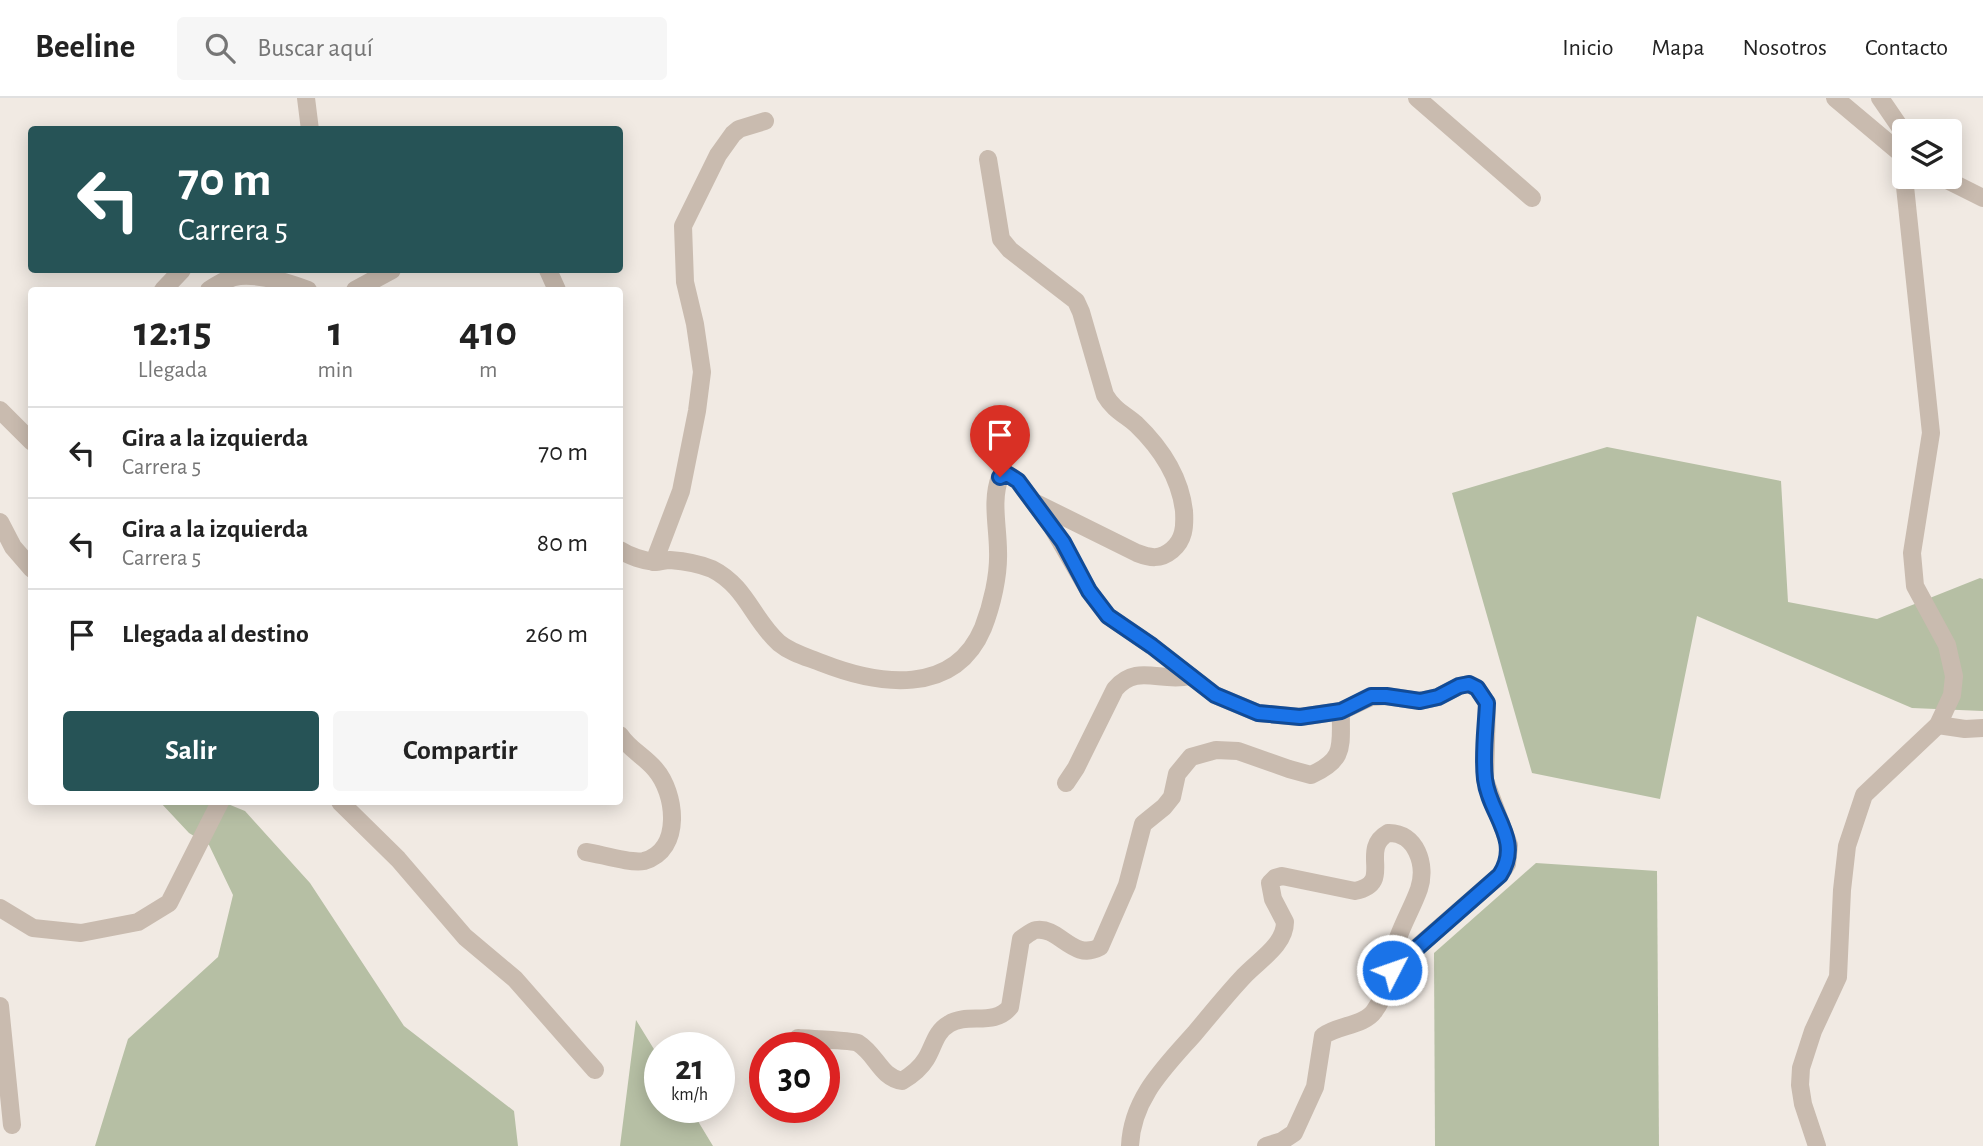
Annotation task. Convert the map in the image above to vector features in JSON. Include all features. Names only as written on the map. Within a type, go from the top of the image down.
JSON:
[{"type":"street","points":[[306,98],[310,126]]},
{"type":"street","points":[[1417,98],[1532,198]]},
{"type":"street","points":[[1835,98],[1892,153]]},
{"type":"street","points":[[1880,98],[1894,119]]},
{"type":"street","points":[[654,562],[681,491],[702,372],[685,282],[683,226],[719,155],[733,134],[739,129],[765,121]]},
{"type":"street","points":[[988,159],[1001,239],[1010,250],[1076,301],[1082,312],[1105,395],[1111,406],[1135,424],[1166,458],[1182,492],[1185,525],[1179,544],[1165,556],[1152,558],[1137,554],[1033,502]]},
{"type":"street","points":[[1962,175],[1983,186]]},
{"type":"street","points":[[1962,188],[1983,198]]},
{"type":"street","points":[[1817,1146],[1803,1104],[1801,1068],[1813,1031],[1838,977],[1847,846],[1864,795],[1938,725],[1952,695],[1954,676],[1947,645],[1915,586],[1912,553],[1931,433],[1906,189]]},
{"type":"street","points":[[166,287],[179,273]]},
{"type":"street","points":[[361,287],[386,273]]},
{"type":"street","points":[[214,287],[240,276],[298,287]]},
{"type":"street","points":[[0,410],[28,438]]},
{"type":"street","points":[[623,551],[654,562],[670,560],[711,569],[748,599],[763,626],[780,644],[802,656],[833,668],[867,676],[894,681],[918,681],[947,670],[969,652],[982,629],[994,589],[999,554],[996,502],[1000,477],[1004,474],[1018,481],[1063,542],[1089,591],[1108,616],[1215,695],[1258,713],[1300,717],[1341,711],[1371,696],[1420,701],[1438,697],[1459,686],[1469,684],[1477,688],[1487,703],[1485,780],[1509,845],[1507,864],[1500,875],[1392,970]]},
{"type":"street","points":[[0,522],[13,547],[28,564]]},
{"type":"street","points":[[1066,783],[1115,689],[1124,679],[1134,675],[1178,679],[1190,676]]},
{"type":"street","points":[[840,1041],[856,1042],[872,1055],[891,1079],[902,1081],[920,1068],[938,1032],[947,1025],[954,1021],[989,1019],[1006,1012],[1010,1007],[1021,939],[1038,930],[1046,931],[1080,950],[1100,947],[1127,885],[1143,824],[1172,797],[1177,774],[1191,757],[1216,750],[1238,751],[1311,775],[1334,761],[1340,748],[1341,711]]},
{"type":"street","points":[[1938,725],[1965,729],[1983,728]]},
{"type":"street","points":[[586,852],[641,862],[656,856],[667,842],[672,821],[669,795],[655,769],[623,740]]},
{"type":"street","points":[[0,908],[33,928],[81,933],[138,922],[169,903],[218,805]]},
{"type":"street","points":[[344,805],[398,859],[466,937],[515,979],[595,1070]]},
{"type":"street","points":[[1130,1146],[1131,1129],[1137,1109],[1153,1080],[1243,977],[1281,939],[1285,922],[1273,899],[1270,883],[1282,876],[1355,891],[1362,890],[1377,876],[1374,851],[1377,842],[1388,833],[1405,836],[1419,854],[1420,887],[1404,922],[1392,970],[1377,1008],[1371,1014],[1323,1036],[1315,1087],[1294,1133],[1282,1141],[1266,1146]]},
{"type":"street","points":[[0,1006],[12,1125]]},
{"type":"green space","points":[[1607,447],[1781,481],[1788,602],[1877,619],[1983,579],[1983,711],[1912,708],[1697,616],[1660,799],[1532,773],[1452,493]]},
{"type":"green space","points":[[163,805],[230,805],[245,811],[310,883],[404,1026],[514,1111],[518,1146],[95,1146],[128,1039],[218,957],[233,895],[209,845],[189,833]]},
{"type":"green space","points":[[1536,863],[1657,871],[1659,1146],[1435,1146],[1434,953]]},
{"type":"green space","points":[[636,1020],[644,1033],[644,1123],[699,1123],[713,1146],[620,1146]]},
{"type":"route","points":[[1000,477],[1007,474],[1018,481],[1063,542],[1089,591],[1108,616],[1215,695],[1258,713],[1300,717],[1341,711],[1371,696],[1420,701],[1438,697],[1469,684],[1483,694],[1487,703],[1485,780],[1509,845],[1507,864],[1500,875],[1392,970]]}]
